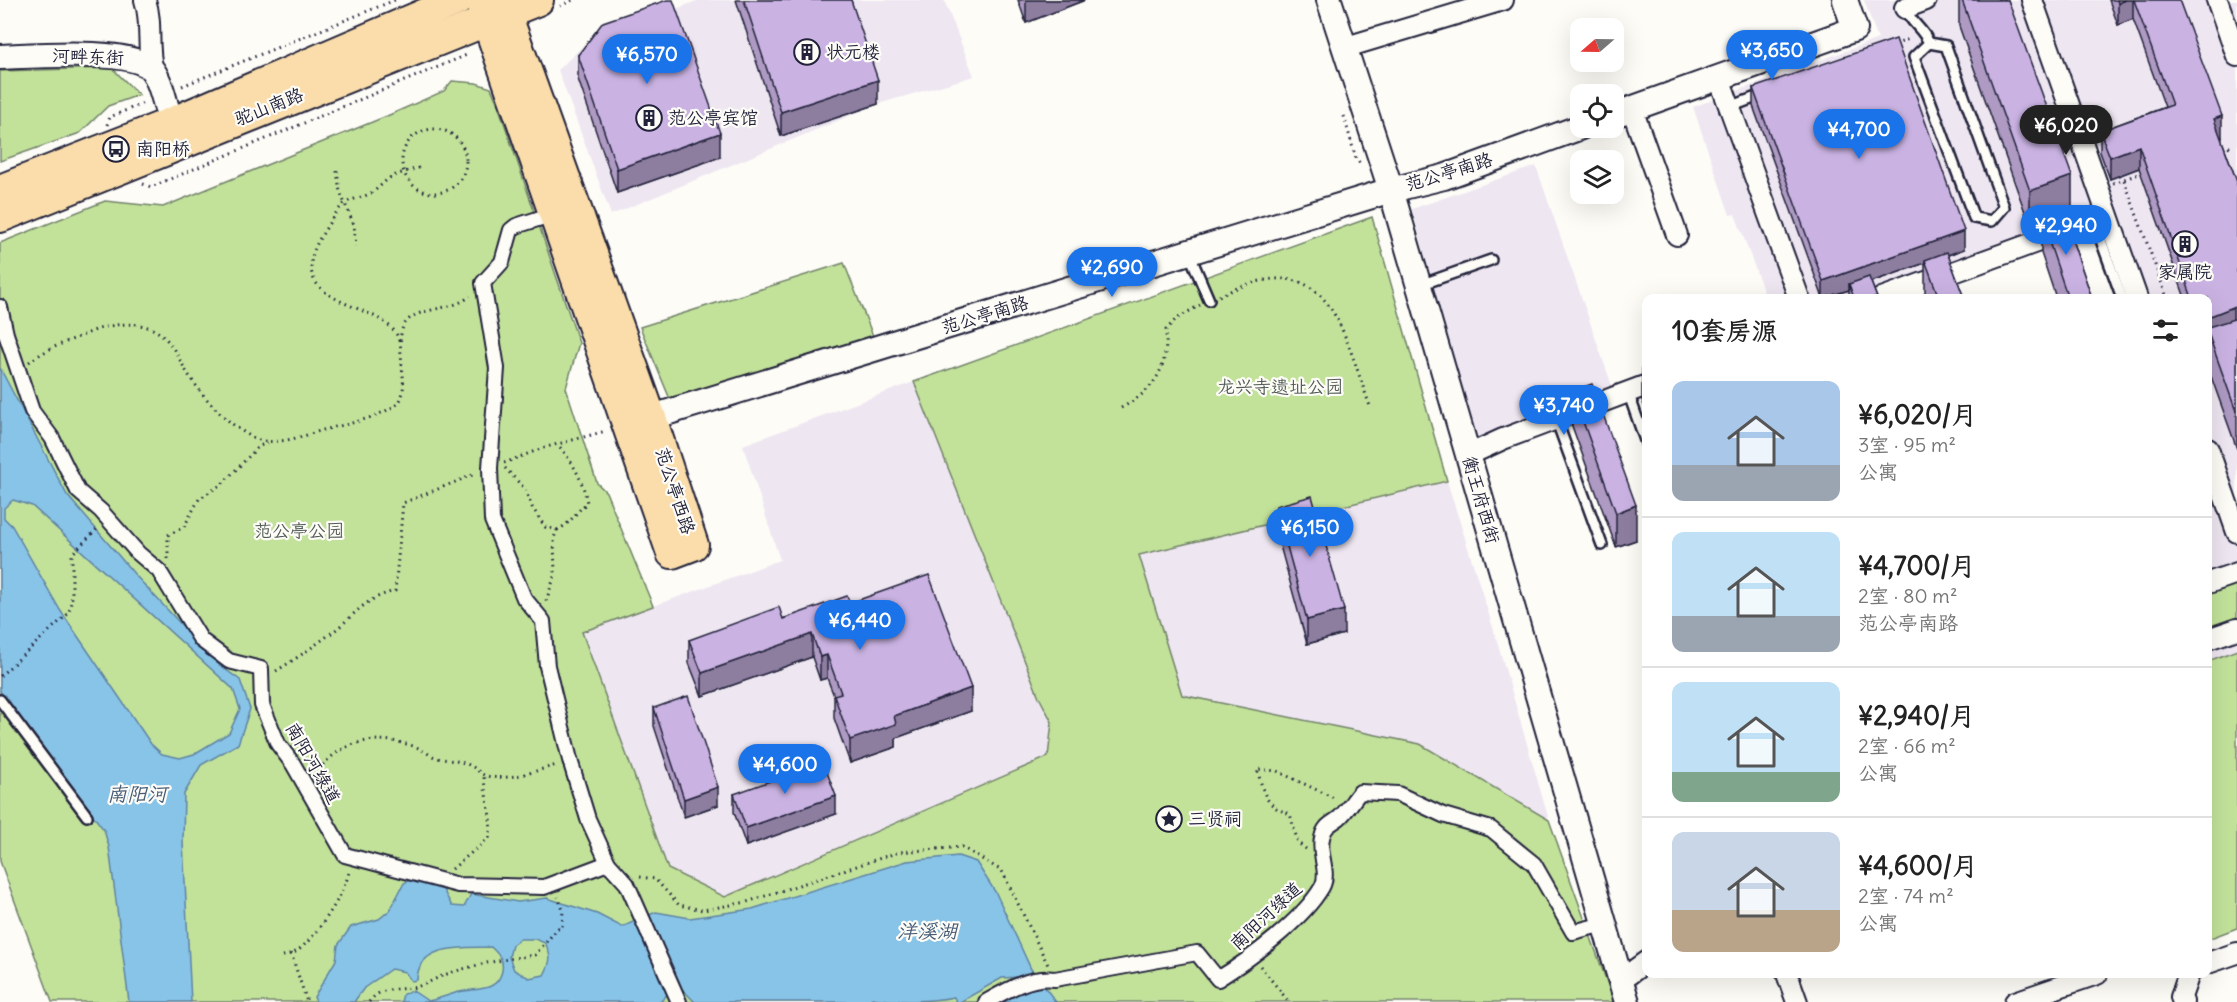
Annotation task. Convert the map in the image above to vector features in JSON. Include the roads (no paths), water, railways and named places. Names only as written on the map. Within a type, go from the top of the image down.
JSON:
[{"type":"main road","name":"驼山南路","points":[[0,217],[95,161],[171,123],[458,0]]},
{"type":"main road","name":"驼山南路","points":[[0,190],[95,161],[494,8],[538,0]]},
{"type":"main road","points":[[494,8],[553,214],[640,422]]},
{"type":"main road","points":[[494,8],[640,422]]},
{"type":"street","points":[[145,0],[150,19],[148,50],[171,123]]},
{"type":"street","name":"衡王府西街","points":[[1329,0],[1390,190],[1624,991]]},
{"type":"street","points":[[1343,48],[1503,0]]},
{"type":"street","points":[[1624,112],[1855,28],[1845,0]]},
{"type":"street","points":[[1905,8],[1926,0]]},
{"type":"street","points":[[2032,0],[2136,294]]},
{"type":"street","points":[[2217,0],[2237,56]]},
{"type":"street","name":"河畔东街","points":[[0,57],[113,56],[136,59],[153,71]]},
{"type":"street","points":[[1719,78],[1798,294]]},
{"type":"street","points":[[1624,114],[1677,234]]},
{"type":"street","name":"范公亭南路","points":[[640,422],[1390,190],[1444,177],[1570,131]]},
{"type":"street","points":[[553,214],[516,226],[511,230],[502,262],[483,283],[497,368],[490,468],[492,520],[524,598],[543,621],[547,666],[570,760],[588,819],[618,873],[679,1002]]},
{"type":"street","points":[[1893,294],[2094,221]]},
{"type":"street","name":"南阳河绿道","points":[[0,308],[33,411],[52,438],[78,491],[101,511],[138,553],[159,571],[201,640],[229,662],[261,669],[262,705],[278,744],[303,781],[345,855],[458,885],[544,887],[618,873]]},
{"type":"street","points":[[1468,455],[1642,387]]},
{"type":"street","points":[[2212,456],[2229,485],[2237,532]]},
{"type":"street","points":[[2212,582],[2237,573]]},
{"type":"street","points":[[2212,638],[2237,629]]},
{"type":"street","name":"南阳河绿道","points":[[986,1002],[1018,985],[1197,953],[1218,979],[1254,957],[1308,906],[1322,887],[1326,876],[1321,859],[1322,838],[1328,824],[1339,818],[1360,792],[1398,794],[1443,815],[1491,829],[1534,864],[1573,932],[1604,924]]},
{"type":"street","points":[[2212,962],[2237,953]]},
{"type":"street","points":[[1624,991],[1642,963]]},
{"type":"street","points":[[1788,978],[1797,1002]]},
{"type":"street","points":[[2015,1002],[2085,978]]},
{"type":"street","points":[[2183,1002],[2181,997],[2188,978]]},
{"type":"lane","points":[[1905,8],[1911,22],[1923,32],[1929,43]]},
{"type":"lane","points":[[1929,43],[1946,46],[2004,207],[1992,221],[1974,218],[1914,57],[1929,43]]},
{"type":"lane","points":[[1730,107],[1770,92]]},
{"type":"lane","points":[[2094,221],[2121,294]]},
{"type":"lane","points":[[1189,252],[1209,300]]},
{"type":"lane","points":[[1418,285],[1491,260]]},
{"type":"lane","points":[[1628,392],[1642,432]]},
{"type":"lane","points":[[1556,419],[1602,545]]},
{"type":"lane","points":[[0,700],[87,816]]},
{"type":"water","name":"南阳河","points":[[0,368],[67,495],[136,576],[218,664],[240,680],[250,709],[238,744],[201,765],[184,794],[183,842],[191,1002],[129,1002],[109,847],[104,830],[0,691]],"holes":[[[13,500],[32,506],[233,689],[240,709],[229,733],[194,754],[180,758],[162,754],[151,744],[60,610],[12,526],[4,518],[4,508]]]},
{"type":"water","name":"洋溪湖","points":[[958,856],[976,862],[996,893],[1031,969],[1056,1002],[993,1002],[1024,987],[1019,977],[1002,978],[960,1002],[956,1002],[954,997],[913,1001],[872,998],[866,1002],[695,1002],[682,989],[668,994],[660,1002],[401,1002],[403,994],[413,991],[428,1001],[495,983],[502,971],[502,960],[491,947],[456,948],[434,954],[425,959],[419,968],[417,980],[411,981],[405,972],[391,969],[364,988],[354,1002],[316,1002],[314,997],[336,960],[338,945],[351,927],[379,919],[390,910],[404,883],[411,880],[442,888],[452,906],[464,907],[471,894],[518,902],[547,898],[597,914],[622,927],[656,912],[690,918],[752,909],[907,861]],"holes":[[[520,939],[535,939],[545,943],[550,955],[549,963],[544,975],[529,978],[514,970],[509,957],[512,945]]]},
{"type":"place","name":"状元楼","points":[[807,52]]},
{"type":"place","name":"范公亭宾馆","points":[[649,118]]},
{"type":"place","name":"南阳桥","points":[[116,149]]},
{"type":"place","name":"家属院","points":[[2185,244]]},
{"type":"place","name":"三贤祠","points":[[1169,819]]},
{"type":"park label","name":"龙兴寺遗址公园","points":[[1280,387]]},
{"type":"park label","name":"范公亭公园","points":[[299,531]]}]
